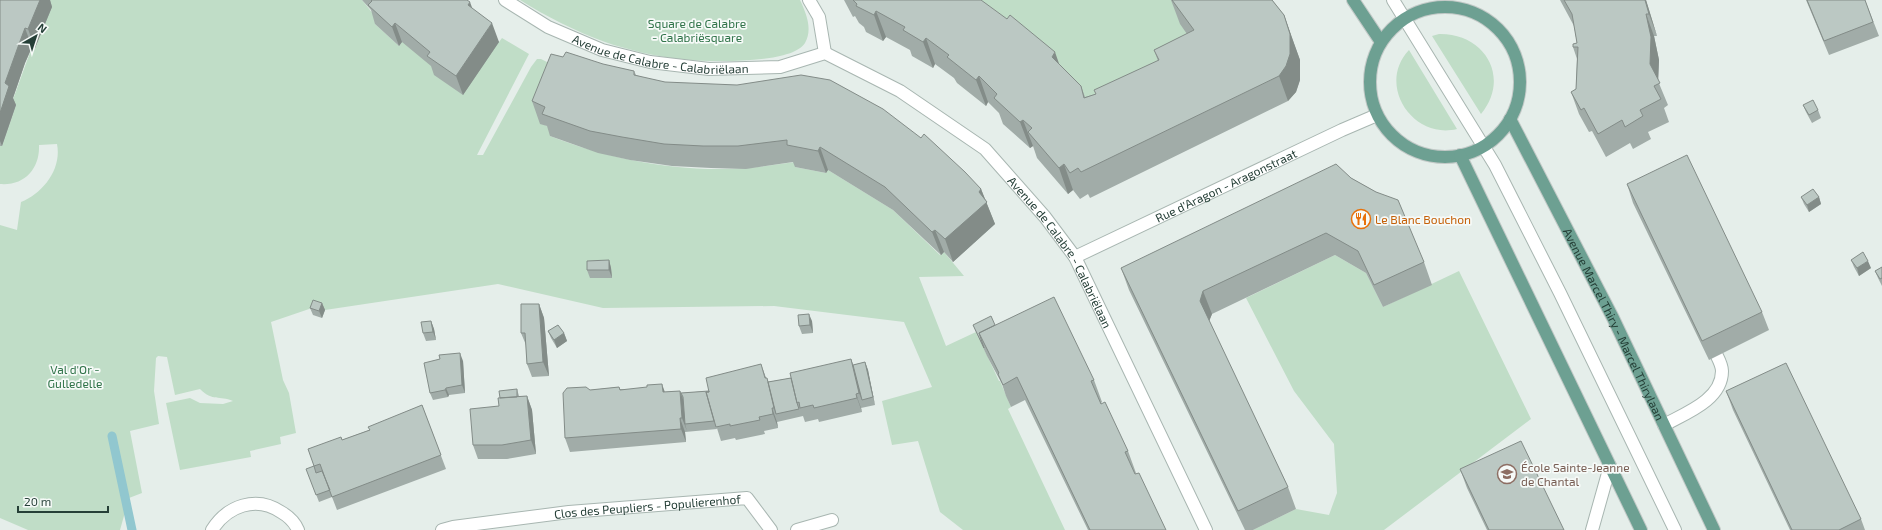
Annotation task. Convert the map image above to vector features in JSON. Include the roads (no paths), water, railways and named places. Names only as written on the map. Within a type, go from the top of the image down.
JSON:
[{"type":"main road","points":[[1353,0],[1381,42]]},
{"type":"main road","points":[[1435,4],[1459,8],[1477,14],[1493,24],[1506,39],[1515,56],[1520,74],[1519,93],[1510,119],[1496,137],[1484,146],[1460,155],[1440,157],[1421,153],[1398,140],[1388,131],[1377,115],[1371,98],[1369,80],[1372,62],[1381,42],[1390,30],[1404,18],[1435,4]]},
{"type":"main road","name":"Avenue Marcel Thiry - Marcel Thirylaan","points":[[1510,119],[1613,318],[1714,530]]},
{"type":"main road","points":[[1460,155],[1641,530]]},
{"type":"street","name":"Avenue de Calabre - Calabriëlaan","points":[[505,0],[555,30],[602,50],[650,62],[709,69],[780,67],[825,53],[900,91],[985,149],[1045,217],[1075,257],[1206,530]]},
{"type":"street","points":[[809,0],[818,18],[825,53]]},
{"type":"street","points":[[1393,0],[1484,146],[1560,293],[1675,530]]},
{"type":"street","name":"Rue d'Aragon - Aragonstraat","points":[[1075,257],[1377,115]]},
{"type":"street","points":[[1664,425],[1700,405],[1712,396],[1720,383],[1722,369],[1717,356]]},
{"type":"street","points":[[1592,530],[1610,466]]},
{"type":"street","name":"Clos des Peupliers - Populierenhof","points":[[442,530],[453,527],[507,525],[569,512],[747,498],[771,530]]},
{"type":"street","points":[[212,530],[218,520],[229,510],[243,504],[258,503],[274,507],[286,515],[298,530]]},
{"type":"street","points":[[797,530],[832,520]]},
{"type":"waterway","points":[[112,436],[132,530]]},
{"type":"place","name":"Le Blanc Bouchon","points":[[1361,219]]},
{"type":"place","name":"École Sainte-Jeanne de Chantal","points":[[1507,474]]},
{"type":"park label","name":"Square de Calabre - Calabriësquare","points":[[697,30]]},
{"type":"park label","name":"Val d'Or - Gulledelle","points":[[75,376]]}]
